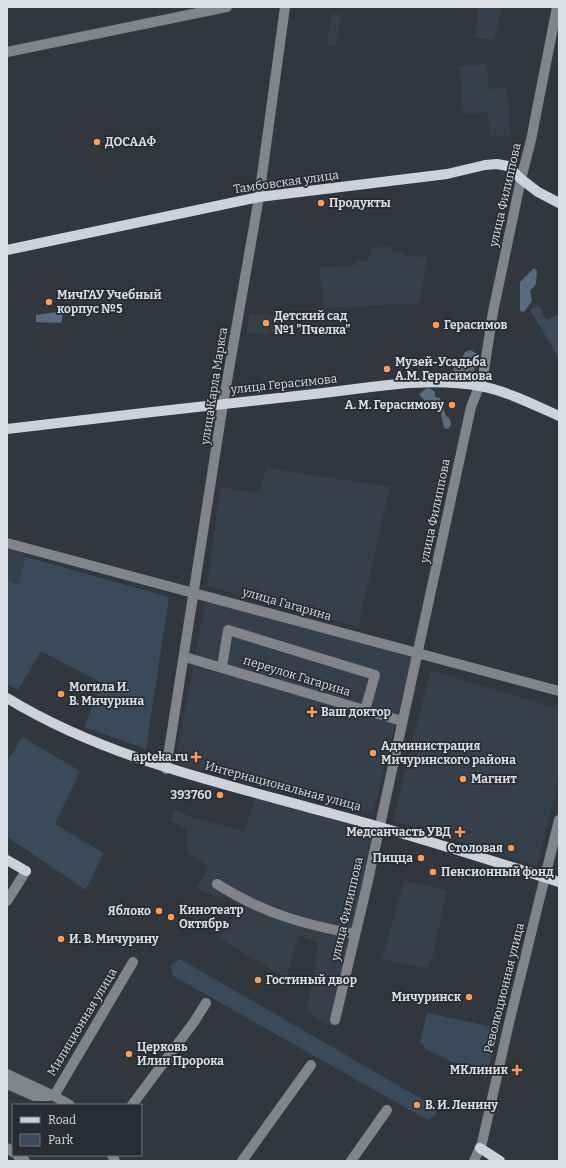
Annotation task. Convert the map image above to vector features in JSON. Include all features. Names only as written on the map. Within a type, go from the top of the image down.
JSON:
[{"type":"main road","name":"Тамбовская улица","points":[[7,250],[259,198],[447,174],[485,165],[497,164],[508,166],[521,180],[538,192],[559,203]]},
{"type":"main road","name":"улица Герасимова","points":[[7,429],[409,382],[447,382],[481,386],[510,395],[559,416]]},
{"type":"main road","name":"Интернациональная улица","points":[[7,698],[86,739],[166,769],[379,826],[559,882]]},
{"type":"main road","points":[[7,860],[26,871]]},
{"type":"main road","points":[[480,1148],[500,1161]]},
{"type":"street","points":[[7,52],[227,7]]},
{"type":"street","name":"улица Карла Маркса","points":[[166,769],[195,593],[223,404],[259,198],[285,7]]},
{"type":"street","name":"улица Филиппова","points":[[335,1020],[471,407],[481,386],[493,312],[531,140],[557,7]]},
{"type":"street","name":"улица Гагарина","points":[[7,543],[559,692]]},
{"type":"street","points":[[222,667],[228,630],[375,675],[365,710]]},
{"type":"street","name":"переулок Гагарина","points":[[185,657],[402,721]]},
{"type":"street","name":"Революционная улица","points":[[474,1161],[480,1148],[559,820]]},
{"type":"street","points":[[7,901],[26,871]]},
{"type":"street","points":[[217,884],[242,899],[269,912],[310,925],[355,934]]},
{"type":"street","name":"Милиционная улица","points":[[54,1096],[133,962]]},
{"type":"street","points":[[133,1104],[194,1022],[206,1003]]},
{"type":"street","points":[[242,1161],[312,1065]]},
{"type":"street","points":[[7,1074],[68,1104]]},
{"type":"street","points":[[7,1084],[34,1096],[54,1096]]},
{"type":"street","points":[[352,1161],[387,1110]]},
{"type":"shaded area","points":[[478,7],[502,7],[494,40],[475,38]]},
{"type":"shaded area","points":[[332,14],[341,15],[336,47],[327,45]]},
{"type":"shaded area","points":[[487,64],[489,89],[507,88],[511,135],[490,137],[488,112],[463,114],[459,66]]},
{"type":"shaded area","points":[[392,246],[392,252],[404,253],[405,256],[427,257],[420,303],[324,308],[319,267],[357,265],[358,261],[368,261],[371,248]]},
{"type":"shaded area","points":[[534,268],[537,271],[536,284],[530,291],[532,301],[524,312],[520,311],[520,282]]},
{"type":"shaded area","points":[[63,311],[61,323],[36,322],[36,315]]},
{"type":"shaded area","name":"Детский сад №1 \"Пчелка\"","points":[[249,313],[284,316],[283,332],[270,333],[266,335],[247,333]]},
{"type":"shaded area","points":[[470,350],[478,354],[474,371],[463,377],[457,375],[453,371],[455,364],[461,362],[465,352]]},
{"type":"shaded area","points":[[427,388],[435,392],[435,397],[440,398],[446,416],[450,419],[451,425],[448,429],[444,428],[440,409],[427,404],[419,394]]},
{"type":"shaded area","points":[[267,468],[390,487],[358,627],[207,586],[220,487],[258,493]]},
{"type":"shaded area","points":[[7,549],[22,552],[26,557],[18,585],[7,581]]},
{"type":"shaded area","points":[[206,598],[412,657],[373,814],[175,763]]},
{"type":"shaded area","points":[[430,670],[559,709],[559,778],[537,866],[393,820]]},
{"type":"shaded area","points":[[256,797],[378,832],[333,1027],[306,1011],[314,976],[318,943],[299,935],[286,978],[219,938],[241,907],[224,895],[217,898],[197,888],[209,866],[187,853],[187,828],[171,821],[175,809],[191,817],[244,831]]},
{"type":"shaded area","points":[[404,881],[447,890],[432,959],[427,968],[382,959]]},
{"type":"green space","points":[[539,306],[546,320],[559,314],[559,358],[530,310]]},
{"type":"green space","points":[[26,557],[169,597],[146,749],[84,727],[102,683],[41,651],[18,690],[7,684],[7,581],[18,585]]},
{"type":"green space","points":[[22,737],[80,771],[55,824],[103,853],[86,890],[7,837],[7,762]]},
{"type":"green space","points":[[180,959],[432,1105],[436,1111],[436,1115],[429,1120],[424,1118],[173,976],[171,965]]},
{"type":"green space","points":[[427,1013],[498,1028],[487,1078],[427,1050],[420,1042]]},
{"type":"place","name":"ДОСААФ","points":[[97,142]]},
{"type":"place","name":"Продукты","points":[[321,203]]},
{"type":"place","name":"МичГАУ Учебный корпус №5","points":[[49,302]]},
{"type":"place","name":"Детский сад №1 \"Пчелка\"","points":[[266,323]]},
{"type":"place","name":"Герасимов","points":[[436,325]]},
{"type":"place","name":"Музей-Усадьба А.М. Герасимова","points":[[387,369]]},
{"type":"place","name":"А. М. Герасимову","points":[[452,405]]},
{"type":"place","name":"Могила И. В. Мичурина","points":[[61,694]]},
{"type":"place","name":"Ваш доктор","points":[[312,712]]},
{"type":"place","name":"Администрация Мичуринского района","points":[[373,753]]},
{"type":"place","name":"apteka.ru","points":[[196,757]]},
{"type":"place","name":"Магнит","points":[[463,779]]},
{"type":"place","name":"393760","points":[[220,795]]},
{"type":"place","name":"Медсанчасть УВД","points":[[460,832]]},
{"type":"place","name":"Столовая","points":[[511,848]]},
{"type":"place","name":"Пицца","points":[[421,858]]},
{"type":"place","name":"Пенсионный фонд","points":[[433,872]]},
{"type":"place","name":"Яблоко","points":[[159,911]]},
{"type":"place","name":"Кинотеатр Октябрь","points":[[171,917]]},
{"type":"place","name":"И. В. Мичурину","points":[[61,939]]},
{"type":"place","name":"Гостиный двор","points":[[258,980]]},
{"type":"place","name":"Мичуринск","points":[[469,997]]},
{"type":"place","name":"Церковь Илии Пророка","points":[[129,1054]]},
{"type":"place","name":"МКлиник","points":[[517,1070]]},
{"type":"place","name":"В. И. Ленину","points":[[417,1105]]}]
